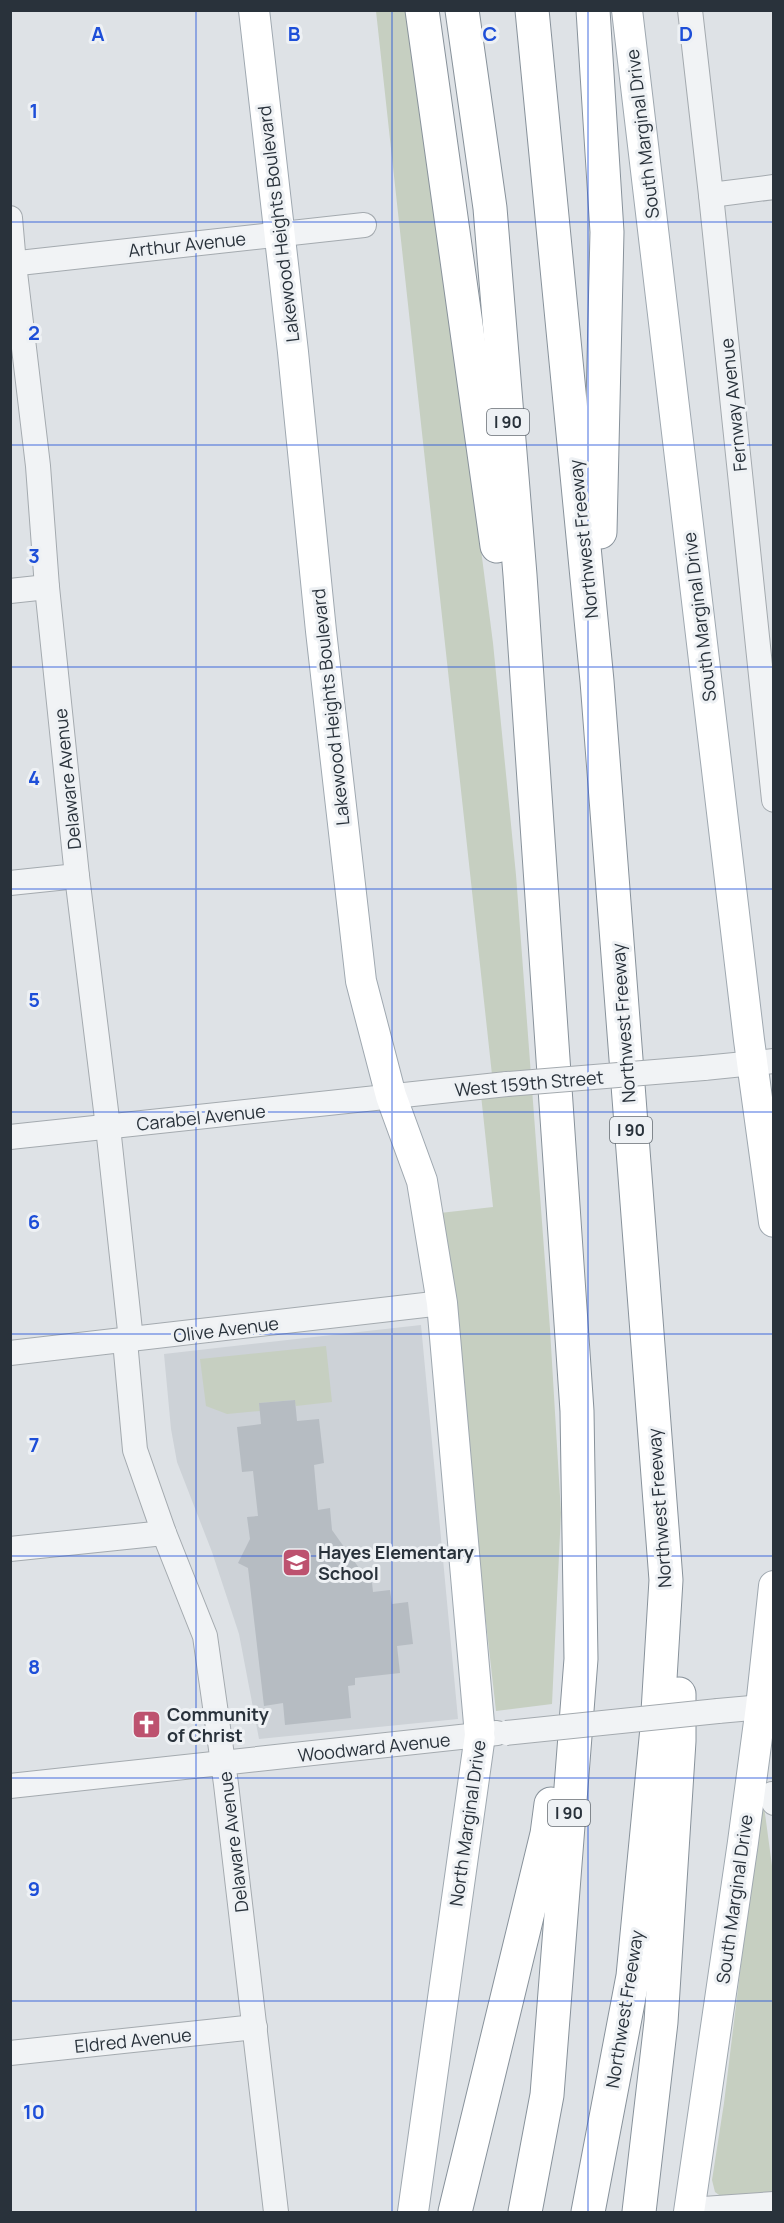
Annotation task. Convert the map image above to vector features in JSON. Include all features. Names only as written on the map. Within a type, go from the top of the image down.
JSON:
[{"type":"highway","points":[[422,10],[538,835]]},
{"type":"highway","name":"I 90","points":[[462,10],[490,208],[520,574],[577,1411],[580,1659],[547,2096],[525,2212]]},
{"type":"highway","name":"Northwest Freeway","points":[[532,10],[597,681],[666,1580],[657,1728],[633,1976],[588,2212]]},
{"type":"highway","points":[[593,10],[607,232],[597,681]]},
{"type":"highway","points":[[455,2212],[547,1834],[568,1685],[577,1411]]},
{"type":"highway","points":[[639,2212],[660,2022],[679,1741],[679,1641],[666,1580]]},
{"type":"main road","name":"Lakewood Heights Boulevard","points":[[254,10],[361,981],[391,1096],[422,1181],[442,1303],[450,1395]]},
{"type":"main road","name":"South Marginal Drive","points":[[627,10],[763,1062],[774,1222]]},
{"type":"main road","name":"North Marginal Drive","points":[[412,2212],[493,1734],[450,1395]]},
{"type":"main road","name":"South Marginal Drive","points":[[689,2211],[767,1706],[774,1586]]},
{"type":"street","name":"Fernway Avenue","points":[[690,10],[774,800]]},
{"type":"street","points":[[711,195],[774,187]]},
{"type":"street","name":"Delaware Avenue","points":[[10,218],[12,264],[38,466],[47,587],[108,1127],[128,1340],[135,1450],[164,1533],[205,1636],[224,1763],[276,2212]]},
{"type":"street","name":"Arthur Avenue","points":[[12,264],[364,225]]},
{"type":"street","points":[[10,591],[47,587]]},
{"type":"street","points":[[10,883],[78,876]]},
{"type":"street","name":"West 159th Street","points":[[391,1096],[763,1062]]},
{"type":"street","name":"Carabel Avenue","points":[[10,1137],[391,1096]]},
{"type":"street","name":"Olive Avenue","points":[[10,1353],[442,1303]]},
{"type":"street","points":[[10,1550],[164,1533]]},
{"type":"street","name":"Woodward Avenue","points":[[10,1786],[767,1706]]},
{"type":"street","name":"Eldred Avenue","points":[[10,2053],[255,2027]]},
{"type":"street","points":[[689,2211],[774,2204]]},
{"type":"shaded area","points":[[421,1325],[458,1719],[259,1739],[239,1634],[212,1552],[177,1462],[171,1429],[164,1354]]},
{"type":"green space","points":[[376,11],[409,11],[432,168],[493,643],[516,875],[550,1329],[561,1513],[552,1704],[496,1711],[440,1213],[493,1207],[481,1095],[494,1093]]},
{"type":"green space","points":[[326,1346],[332,1402],[296,1406],[294,1400],[259,1403],[260,1411],[227,1414],[206,1406],[200,1359]]},
{"type":"green space","points":[[763,1805],[774,1881],[773,2196],[726,2200],[715,2192],[712,2180],[724,2103],[760,1810]]},
{"type":"building","name":"Hayes Elementary School","points":[[295,1400],[297,1421],[319,1419],[324,1463],[314,1465],[318,1510],[330,1508],[332,1530],[364,1575],[371,1573],[373,1592],[390,1590],[392,1604],[408,1602],[413,1644],[397,1646],[400,1673],[355,1678],[355,1685],[348,1686],[351,1718],[285,1725],[283,1703],[264,1706],[248,1568],[238,1563],[250,1539],[247,1517],[258,1516],[253,1471],[242,1472],[237,1427],[261,1424],[259,1403]]},
{"type":"place","name":"Hayes Elementary School","points":[[297,1562]]},
{"type":"place","name":"Community of Christ","points":[[146,1724]]}]
